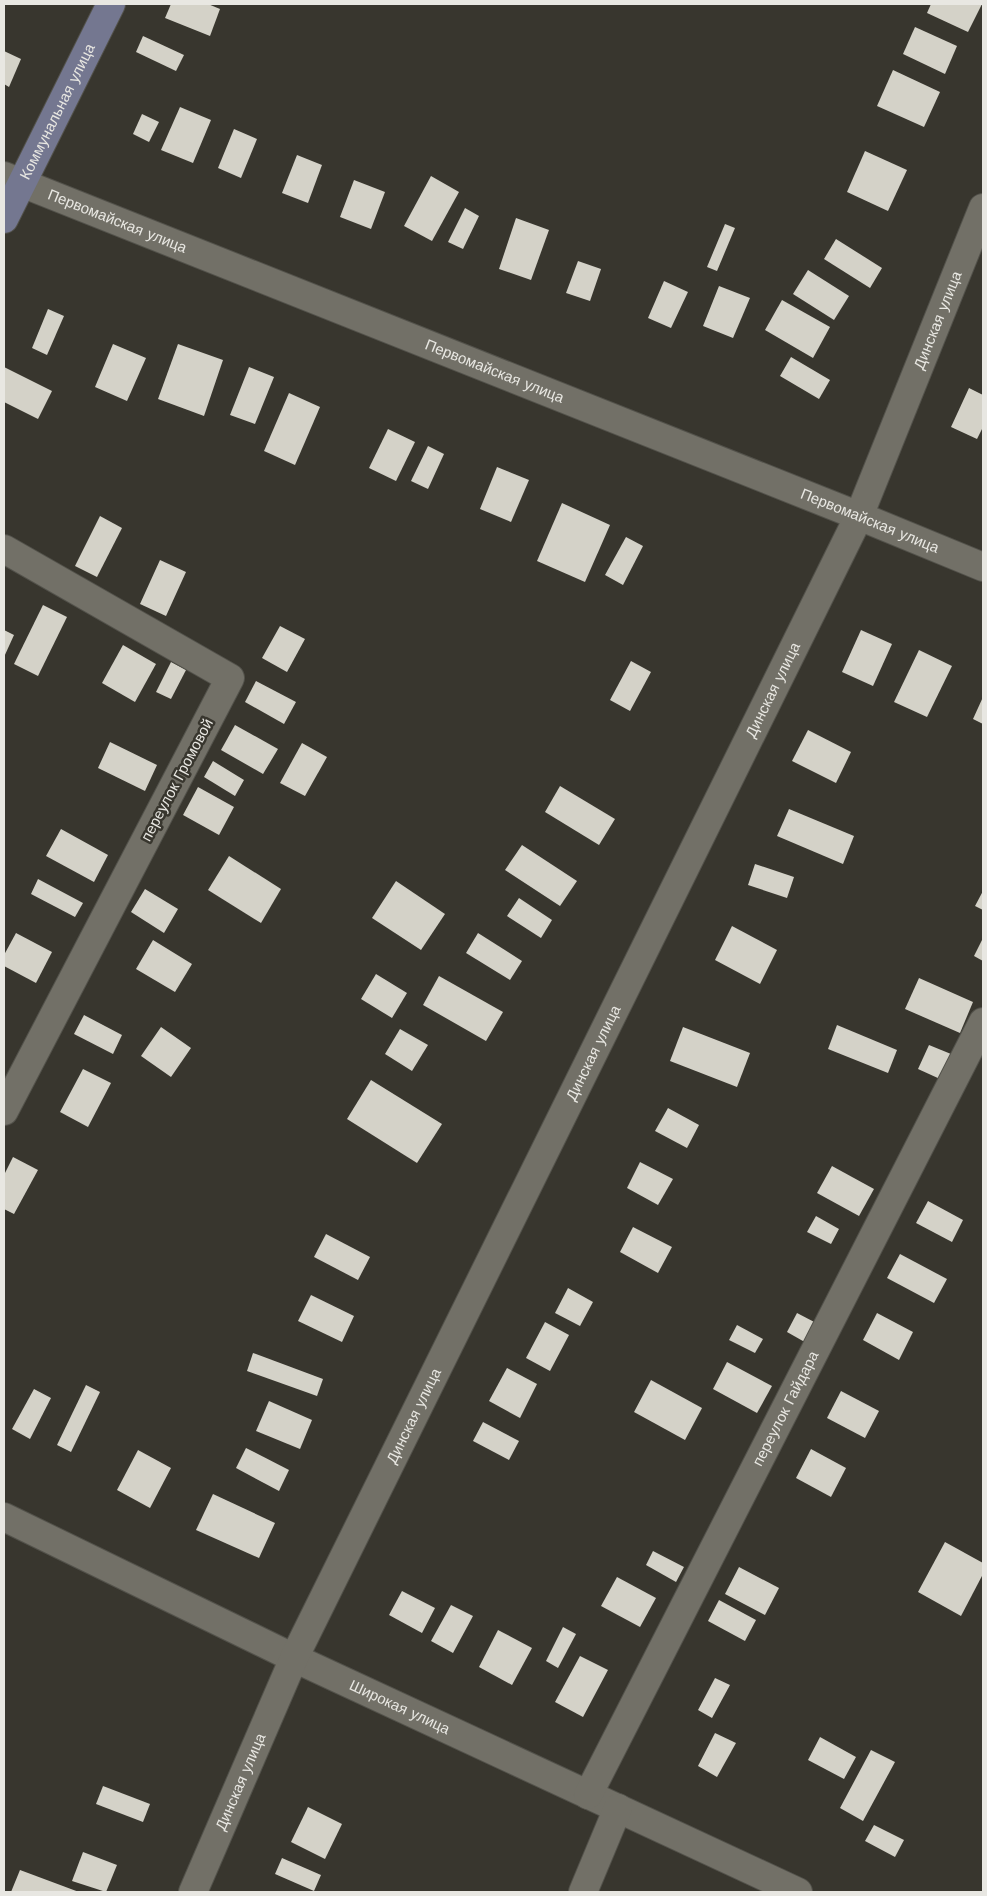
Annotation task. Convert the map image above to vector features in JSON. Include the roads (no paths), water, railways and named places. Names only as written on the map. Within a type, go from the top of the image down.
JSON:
[{"type":"street","name":"Коммунальная улица","points":[[4,219],[12,180],[111,4]]},
{"type":"street","name":"Первомайская улица","points":[[12,180],[983,567]]},
{"type":"street","name":"Динская улица","points":[[193,1892],[294,1658],[859,516],[983,208]]},
{"type":"street","name":"переулок Громовой","points":[[4,549],[230,678],[4,1112]]},
{"type":"street","name":"переулок Гайдара","points":[[588,1795],[983,1022]]},
{"type":"street","name":"Широкая улица","points":[[4,1517],[294,1658],[798,1892]]},
{"type":"street","points":[[582,1892],[618,1808]]}]
